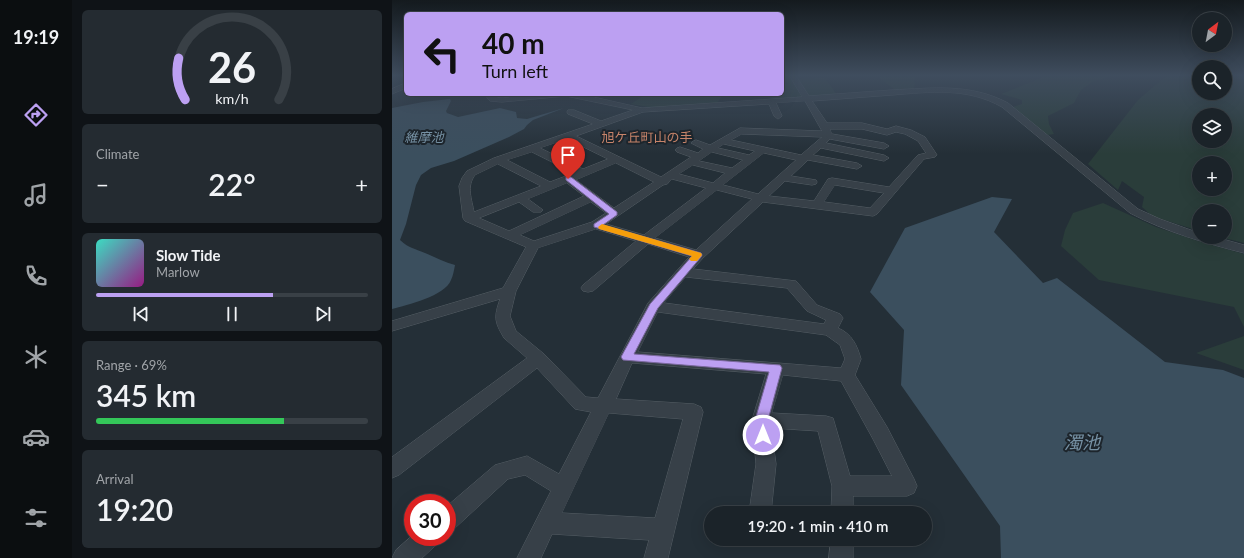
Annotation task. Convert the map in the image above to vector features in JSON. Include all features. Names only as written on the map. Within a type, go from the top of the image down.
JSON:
[{"type":"street","points":[[606,102],[642,110],[688,111],[738,104],[771,102]]},
{"type":"street","points":[[772,102],[778,116]]},
{"type":"street","points":[[810,102],[826,132],[884,146]]},
{"type":"street","points":[[998,102],[1005,105],[1134,211],[1156,222],[1192,234]]},
{"type":"street","points":[[738,104],[741,113]]},
{"type":"street","points":[[610,107],[630,115]]},
{"type":"street","points":[[469,218],[464,186],[471,173],[498,160],[534,149],[642,110]]},
{"type":"street","points":[[571,112],[602,125]]},
{"type":"street","points":[[570,136],[618,159],[667,179],[714,187],[762,198],[873,212],[921,157],[932,155],[922,139],[896,129],[887,132],[862,126],[826,132],[740,131],[722,141],[667,179],[596,225],[533,246],[509,291],[502,316],[510,334],[538,358],[581,404],[694,412],[656,558]]},
{"type":"street","points":[[529,558],[653,306],[698,255],[820,145],[826,132]]},
{"type":"street","points":[[722,141],[805,158],[857,166]]},
{"type":"street","points":[[696,143],[711,149],[751,159]]},
{"type":"street","points":[[820,145],[884,158]]},
{"type":"street","points":[[534,149],[583,173]]},
{"type":"street","points":[[680,150],[696,159],[734,172]]},
{"type":"street","points":[[588,288],[645,240],[762,150]]},
{"type":"street","points":[[469,218],[618,159]]},
{"type":"street","points":[[498,160],[550,186]]},
{"type":"street","points":[[784,178],[812,182]]},
{"type":"street","points":[[568,179],[614,214]]},
{"type":"street","points":[[817,205],[832,181],[892,191]]},
{"type":"street","points":[[510,235],[592,197]]},
{"type":"street","points":[[520,198],[538,210]]},
{"type":"street","points":[[469,218],[533,246]]},
{"type":"street","points":[[596,225],[698,255]]},
{"type":"street","points":[[1226,244],[1244,249]]},
{"type":"street","points":[[682,272],[791,284],[812,308],[835,318],[829,330]]},
{"type":"street","points":[[392,326],[509,291]]},
{"type":"street","points":[[653,306],[829,330],[838,334],[849,344],[854,359],[846,375]]},
{"type":"street","points":[[627,357],[776,368],[846,375]]},
{"type":"street","points":[[392,469],[538,358]]},
{"type":"street","points":[[761,506],[766,464],[761,420],[776,368]]},
{"type":"street","points":[[842,486],[907,486],[880,433],[846,375]]},
{"type":"street","points":[[761,420],[826,424],[842,486],[842,506]]},
{"type":"street","points":[[456,512],[502,472],[527,465],[564,488]]},
{"type":"street","points":[[546,523],[663,530]]},
{"type":"street","points":[[404,558],[418,546]]},
{"type":"street","points":[[841,558],[842,546]]},
{"type":"green space","points":[[634,102],[718,102],[711,104],[654,108],[631,104]]},
{"type":"green space","points":[[1022,102],[1075,102],[1048,116],[1049,124],[1054,134],[1047,135],[1013,107],[1022,104]]},
{"type":"green space","points":[[1136,102],[1244,102],[1244,243],[1232,240],[1232,204],[1192,204],[1192,229],[1152,216],[1142,207],[1144,197],[1122,181],[1118,190],[1088,164]]},
{"type":"green space","points":[[1103,203],[1156,227],[1192,239],[1192,244],[1208,244],[1244,254],[1244,327],[1234,307],[1099,280],[1061,246],[1065,230],[1073,213]]},
{"type":"green space","points":[[1244,336],[1244,370],[1196,353]]},
{"type":"water","name":"維摩池","points":[[423,102],[450,102],[446,111],[447,113],[458,117],[500,108],[516,112],[517,118],[527,119],[564,108],[533,120],[524,129],[509,137],[454,161],[431,168],[421,175],[416,185],[406,224],[400,240],[412,248],[455,265],[454,271],[451,280],[441,291],[425,299],[392,309],[392,108]]},
{"type":"water","name":"濁池","points":[[992,197],[1012,199],[994,232],[1043,283],[1057,278],[1165,362],[1223,370],[1244,378],[1244,558],[1001,558],[1000,526],[901,385],[904,330],[870,292],[905,228]]},
{"type":"slow traffic","points":[[602,227],[698,255],[694,259]]},
{"type":"district","name":"旭ケ丘町山の手","points":[[647,137]]},
{"type":"route","points":[[568,179],[614,214],[596,225],[698,255],[653,306],[627,357],[776,368],[761,420],[763,435]]}]
